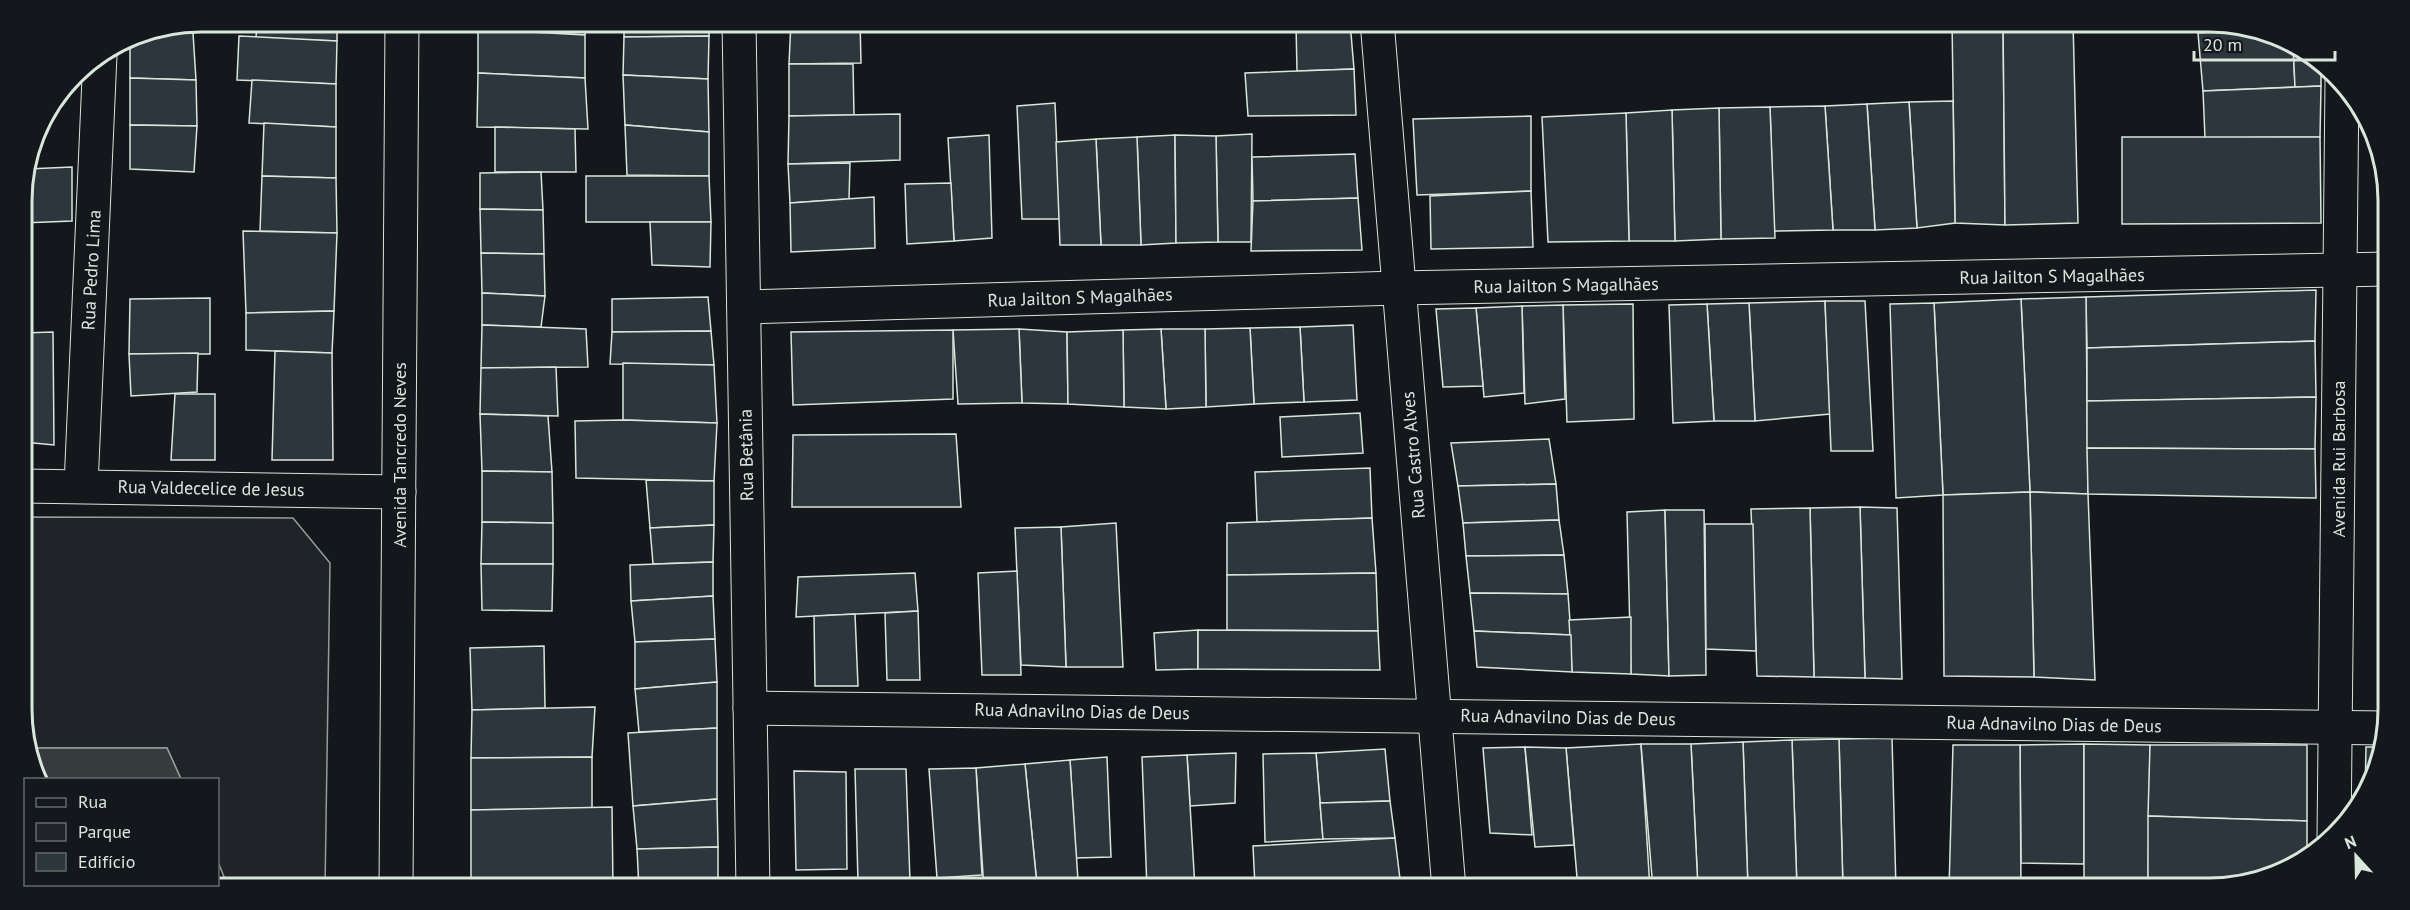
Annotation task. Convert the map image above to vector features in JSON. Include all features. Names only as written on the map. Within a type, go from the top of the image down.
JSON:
[{"type":"street","name":"Avenida Tancredo Neves","points":[[396,878],[402,32]]},
{"type":"street","name":"Rua Betânia","points":[[739,32],[753,878]]},
{"type":"street","name":"Rua Castro Alves","points":[[1378,32],[1448,878]]},
{"type":"street","name":"Rua Pedro Lima","points":[[81,486],[100,66]]},
{"type":"street","name":"Avenida Rui Barbosa","points":[[2334,822],[2342,97]]},
{"type":"street","name":"Rua Jailton S Magalhães","points":[[744,307],[1398,288],[2378,269]]},
{"type":"street","name":"Rua Valdecelice de Jesus","points":[[32,486],[399,492]]},
{"type":"street","name":"Rua Adnavilno Dias de Deus","points":[[750,708],[2377,728]]},
{"type":"green space","points":[[32,517],[293,518],[330,563],[325,878],[225,878],[219,864],[219,778],[181,778],[167,748],[36,748],[32,720]]},
{"type":"shaded area","points":[[36,748],[167,748],[181,778],[46,778]]},
{"type":"building","points":[[256,32],[337,32],[337,41],[256,38]]},
{"type":"building","points":[[478,32],[585,35],[585,78],[478,73]]},
{"type":"building","points":[[532,32],[585,32],[585,35]]},
{"type":"building","points":[[624,32],[709,32],[709,36],[624,37]]},
{"type":"building","points":[[790,32],[860,32],[861,63],[789,64]]},
{"type":"building","points":[[1296,32],[1351,32],[1354,69],[1297,71]]},
{"type":"building","points":[[1952,32],[2003,32],[2005,225],[1955,223]]},
{"type":"building","points":[[2003,32],[2073,32],[2078,223],[2005,225]]},
{"type":"building","points":[[2220,32],[2242,35],[2264,40],[2284,49],[2293,54],[2295,87],[2203,91],[2198,33]]},
{"type":"building","points":[[193,33],[196,80],[130,78],[130,47],[146,40],[168,35]]},
{"type":"building","points":[[239,36],[337,41],[336,84],[237,80]]},
{"type":"building","points":[[709,36],[708,79],[623,75],[624,37]]},
{"type":"building","points":[[2293,54],[2321,74],[2321,86],[2295,87]]},
{"type":"building","points":[[789,64],[853,64],[854,115],[789,116]]},
{"type":"building","points":[[1354,69],[1356,115],[1248,116],[1245,73]]},
{"type":"building","points":[[478,73],[585,78],[588,129],[477,127]]},
{"type":"building","points":[[623,75],[708,79],[709,132],[625,125]]},
{"type":"building","points":[[130,78],[196,80],[197,126],[130,125]]},
{"type":"building","points":[[252,80],[336,84],[336,127],[249,123]]},
{"type":"building","points":[[2321,86],[2320,137],[2205,138],[2203,91]]},
{"type":"building","points":[[1953,101],[1955,223],[1917,228],[1909,102]]},
{"type":"building","points":[[1909,102],[1917,228],[1875,230],[1867,104]]},
{"type":"building","points":[[1055,103],[1060,219],[1022,219],[1017,106]]},
{"type":"building","points":[[1867,104],[1875,230],[1833,230],[1825,106]]},
{"type":"building","points":[[1825,106],[1833,230],[1774,231],[1770,107]]},
{"type":"building","points":[[1770,107],[1775,238],[1721,239],[1719,108]]},
{"type":"building","points":[[1719,108],[1721,239],[1675,241],[1672,110]]},
{"type":"building","points":[[1672,110],[1675,241],[1629,241],[1626,113]]},
{"type":"building","points":[[1626,113],[1629,241],[1548,242],[1542,117]]},
{"type":"building","points":[[900,114],[900,160],[788,164],[789,116]]},
{"type":"building","points":[[1531,116],[1531,191],[1417,195],[1413,119]]},
{"type":"building","points":[[264,123],[336,127],[336,178],[262,176]]},
{"type":"building","points":[[130,125],[197,126],[194,172],[130,169]]},
{"type":"building","points":[[625,125],[709,132],[709,176],[627,175]]},
{"type":"building","points":[[495,127],[575,129],[576,172],[495,172]]},
{"type":"building","points":[[1252,134],[1251,242],[1218,242],[1216,136]]},
{"type":"building","points":[[989,135],[992,238],[954,241],[948,138]]},
{"type":"building","points":[[1175,135],[1176,243],[1141,245],[1137,137]]},
{"type":"building","points":[[1175,135],[1216,136],[1218,242],[1176,243]]},
{"type":"building","points":[[1137,137],[1141,245],[1101,245],[1096,139]]},
{"type":"building","points":[[2122,137],[2320,137],[2321,223],[2122,224]]},
{"type":"building","points":[[1096,139],[1101,245],[1060,245],[1056,142]]},
{"type":"building","points":[[1355,154],[1358,198],[1253,201],[1252,157]]},
{"type":"building","points":[[850,163],[849,199],[790,203],[788,164]]},
{"type":"building","points":[[72,167],[72,221],[32,223],[35,169]]},
{"type":"building","points":[[541,172],[543,210],[480,209],[480,173]]},
{"type":"building","points":[[262,176],[336,178],[337,233],[260,231]]},
{"type":"building","points":[[586,176],[709,176],[711,222],[586,222]]},
{"type":"building","points":[[951,183],[954,241],[907,244],[905,184]]},
{"type":"building","points":[[1531,191],[1533,247],[1431,249],[1430,196]]},
{"type":"building","points":[[874,197],[875,248],[791,252],[790,203]]},
{"type":"building","points":[[1358,198],[1362,250],[1251,251],[1253,201]]},
{"type":"building","points":[[480,209],[543,210],[544,254],[481,253]]},
{"type":"building","points":[[650,222],[711,222],[710,267],[652,265]]},
{"type":"building","points":[[243,231],[337,233],[334,311],[246,313]]},
{"type":"building","points":[[481,253],[544,254],[545,296],[482,293]]},
{"type":"building","points":[[2316,290],[2315,341],[2087,348],[2086,297]]},
{"type":"building","points":[[482,293],[545,296],[541,327],[482,325]]},
{"type":"building","points":[[708,297],[711,331],[612,332],[612,299]]},
{"type":"building","points":[[2086,297],[2088,494],[2030,492],[2021,299]]},
{"type":"building","points":[[210,298],[210,354],[129,354],[130,299]]},
{"type":"building","points":[[2021,299],[2030,492],[1943,495],[1934,303]]},
{"type":"building","points":[[1825,301],[1830,414],[1755,421],[1749,303]]},
{"type":"building","points":[[1825,301],[1865,301],[1873,451],[1831,451]]},
{"type":"building","points":[[1749,303],[1755,421],[1714,421],[1707,304]]},
{"type":"building","points":[[1934,303],[1943,495],[1896,498],[1890,304]]},
{"type":"building","points":[[1633,304],[1634,419],[1567,422],[1563,305]]},
{"type":"building","points":[[1707,304],[1714,421],[1673,423],[1669,305]]},
{"type":"building","points":[[1563,305],[1565,399],[1525,404],[1522,306]]},
{"type":"building","points":[[1522,306],[1524,393],[1484,397],[1476,308]]},
{"type":"building","points":[[1476,308],[1483,386],[1443,387],[1436,309]]},
{"type":"building","points":[[334,311],[332,353],[246,350],[246,313]]},
{"type":"building","points":[[482,325],[586,329],[588,367],[481,368]]},
{"type":"building","points":[[1353,325],[1357,400],[1304,402],[1300,327]]},
{"type":"building","points":[[1300,327],[1304,402],[1254,404],[1250,328]]},
{"type":"building","points":[[1250,328],[1254,404],[1206,407],[1205,329]]},
{"type":"building","points":[[1019,329],[1067,332],[1068,404],[1022,403]]},
{"type":"building","points":[[1019,329],[1022,403],[958,404],[953,330]]},
{"type":"building","points":[[1161,329],[1205,329],[1206,407],[1166,409]]},
{"type":"building","points":[[1161,329],[1166,409],[1124,407],[1123,330]]},
{"type":"building","points":[[953,330],[953,399],[793,405],[791,332]]},
{"type":"building","points":[[1123,330],[1124,407],[1068,404],[1067,332]]},
{"type":"building","points":[[711,331],[714,365],[610,364],[612,332]]},
{"type":"building","points":[[53,332],[54,445],[32,443],[32,333]]},
{"type":"building","points":[[2315,341],[2316,397],[2087,401],[2087,348]]},
{"type":"building","points":[[275,351],[332,353],[333,460],[272,460]]},
{"type":"building","points":[[198,353],[197,392],[131,396],[129,354]]},
{"type":"building","points":[[623,363],[714,365],[717,423],[623,420]]},
{"type":"building","points":[[556,367],[558,416],[480,414],[481,368]]},
{"type":"building","points":[[175,394],[215,394],[215,460],[171,460]]},
{"type":"building","points":[[2316,397],[2315,449],[2087,448],[2087,401]]},
{"type":"building","points":[[1360,413],[1363,453],[1282,457],[1280,417]]},
{"type":"building","points":[[480,414],[548,416],[552,472],[482,471]]},
{"type":"building","points":[[575,421],[717,423],[714,481],[576,478]]},
{"type":"building","points":[[956,434],[961,507],[792,507],[793,435]]},
{"type":"building","points":[[1549,439],[1556,484],[1458,486],[1451,443]]},
{"type":"building","points":[[2087,448],[2315,449],[2316,498],[2088,494]]},
{"type":"building","points":[[1370,468],[1372,518],[1257,522],[1255,472]]},
{"type":"building","points":[[482,471],[552,472],[553,523],[482,522]]},
{"type":"building","points":[[646,480],[714,481],[714,525],[650,528]]},
{"type":"building","points":[[1556,484],[1559,520],[1463,523],[1458,486]]},
{"type":"building","points":[[2030,492],[2088,494],[2095,680],[2034,677]]},
{"type":"building","points":[[2030,492],[2034,677],[1944,676],[1943,495]]},
{"type":"building","points":[[1860,507],[1897,508],[1902,679],[1865,678]]},
{"type":"building","points":[[1860,507],[1865,678],[1814,677],[1810,508]]},
{"type":"building","points":[[1810,508],[1814,677],[1757,676],[1751,509]]},
{"type":"building","points":[[1665,510],[1669,676],[1631,674],[1627,512]]},
{"type":"building","points":[[1665,510],[1704,510],[1706,675],[1669,676]]},
{"type":"building","points":[[1372,518],[1376,573],[1227,575],[1227,523]]},
{"type":"building","points":[[1559,520],[1564,555],[1466,556],[1463,523]]},
{"type":"building","points":[[482,522],[553,523],[553,564],[481,564]]},
{"type":"building","points":[[1116,523],[1123,667],[1066,667],[1061,527]]},
{"type":"building","points":[[1705,524],[1753,524],[1756,651],[1706,649]]},
{"type":"building","points":[[714,525],[713,562],[653,564],[650,528]]},
{"type":"building","points":[[1061,527],[1066,667],[1021,665],[1015,528]]},
{"type":"building","points":[[1564,555],[1568,594],[1470,593],[1466,556]]},
{"type":"building","points":[[713,562],[713,596],[631,601],[630,565]]},
{"type":"building","points":[[481,564],[553,564],[552,611],[482,610]]},
{"type":"building","points":[[1017,571],[1021,675],[982,675],[978,573]]},
{"type":"building","points":[[915,573],[918,611],[796,617],[798,577]]},
{"type":"building","points":[[1376,573],[1378,631],[1227,630],[1227,575]]},
{"type":"building","points":[[1470,593],[1568,594],[1571,635],[1474,631]]},
{"type":"building","points":[[713,596],[715,639],[635,642],[631,601]]},
{"type":"building","points":[[918,611],[920,680],[887,680],[885,613]]},
{"type":"building","points":[[855,614],[858,686],[815,686],[814,616]]},
{"type":"building","points":[[1631,617],[1631,674],[1572,672],[1569,620]]},
{"type":"building","points":[[1198,630],[1198,669],[1156,670],[1154,633]]},
{"type":"building","points":[[1198,630],[1378,631],[1380,670],[1198,669]]},
{"type":"building","points":[[1474,631],[1571,635],[1572,672],[1477,667]]},
{"type":"building","points":[[715,639],[717,682],[635,689],[635,642]]},
{"type":"building","points":[[544,646],[545,708],[472,710],[470,648]]},
{"type":"building","points":[[717,682],[717,728],[639,732],[635,689]]},
{"type":"building","points":[[595,707],[592,757],[471,758],[472,710]]},
{"type":"building","points":[[717,728],[717,799],[633,806],[628,733]]},
{"type":"building","points":[[1892,738],[1896,878],[1843,878],[1839,739]]},
{"type":"building","points":[[1839,739],[1843,878],[1797,878],[1792,740]]},
{"type":"building","points":[[1792,740],[1797,878],[1748,878],[1743,742]]},
{"type":"building","points":[[1743,742],[1748,878],[1697,878],[1691,744]]},
{"type":"building","points":[[1641,744],[1649,878],[1577,878],[1566,748]]},
{"type":"building","points":[[1641,744],[1691,744],[1697,878],[1652,878]]},
{"type":"building","points":[[2084,744],[2084,864],[2021,863],[2020,745]]},
{"type":"building","points":[[2084,744],[2150,745],[2148,878],[2084,878]]},
{"type":"building","points":[[1953,745],[2020,745],[2021,878],[1949,878]]},
{"type":"building","points":[[2150,745],[2307,745],[2307,821],[2148,816]]},
{"type":"building","points":[[1525,747],[1532,835],[1490,833],[1483,748]]},
{"type":"building","points":[[1525,747],[1566,748],[1574,845],[1535,847]]},
{"type":"building","points":[[2366,747],[2374,747],[2370,764],[2365,774]]},
{"type":"building","points":[[1385,749],[1390,801],[1320,803],[1316,753]]},
{"type":"building","points":[[1236,753],[1235,803],[1190,806],[1187,755]]},
{"type":"building","points":[[1316,753],[1323,839],[1265,842],[1263,754]]},
{"type":"building","points":[[1187,755],[1194,878],[1147,878],[1142,757]]},
{"type":"building","points":[[592,757],[592,808],[471,810],[471,758]]},
{"type":"building","points":[[1107,757],[1111,857],[1076,858],[1070,760]]},
{"type":"building","points":[[1070,760],[1078,878],[1036,878],[1025,764]]},
{"type":"building","points":[[1025,764],[1036,878],[983,878],[976,768]]},
{"type":"building","points":[[976,768],[982,875],[937,878],[929,769]]},
{"type":"building","points":[[855,769],[906,769],[910,878],[858,878]]},
{"type":"building","points":[[794,771],[846,772],[847,869],[796,870]]},
{"type":"building","points":[[717,799],[718,847],[637,849],[633,806]]},
{"type":"building","points":[[1390,801],[1395,838],[1323,839],[1320,803]]},
{"type":"building","points":[[612,807],[613,878],[471,878],[471,810]]},
{"type":"building","points":[[2148,816],[2307,821],[2307,847],[2264,870],[2220,878],[2148,878]]},
{"type":"building","points":[[1395,838],[1400,878],[1255,878],[1253,846]]},
{"type":"building","points":[[718,847],[718,878],[638,878],[637,849]]}]
